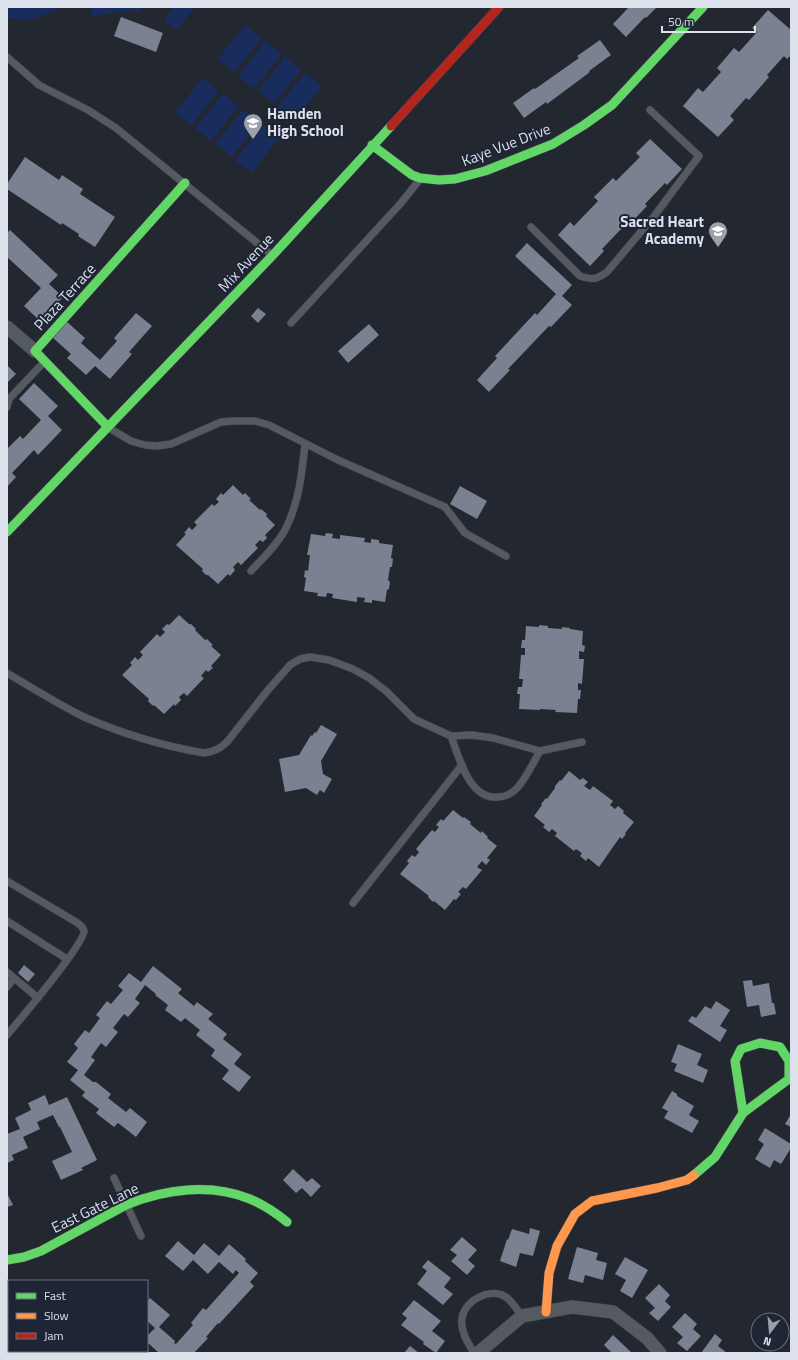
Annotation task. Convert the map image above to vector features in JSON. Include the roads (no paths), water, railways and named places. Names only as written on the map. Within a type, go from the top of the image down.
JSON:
[{"type":"street","name":"Mix Avenue","points":[[7,532],[272,255],[499,7]]},
{"type":"street","name":"Kaye Vue Drive","points":[[372,145],[412,175],[420,178],[455,179],[485,171],[553,144],[584,125],[612,105],[703,7]]},
{"type":"street","name":"Plaza Terrace","points":[[108,427],[35,351],[185,183]]},
{"type":"street","points":[[7,326],[35,351]]},
{"type":"street","points":[[546,1312],[549,1273],[557,1246],[575,1214],[592,1201],[658,1188],[687,1180],[715,1157],[743,1113],[789,1079],[789,1061],[780,1047],[760,1043],[741,1049],[735,1061],[743,1113]]},
{"type":"street","name":"East Gate Lane","points":[[7,1260],[13,1260],[39,1252],[126,1205],[154,1195],[177,1190],[203,1190],[237,1195],[264,1206],[287,1222]]},
{"type":"street","points":[[478,1353],[522,1316],[572,1307],[613,1312],[647,1338],[660,1353]]},
{"type":"lane","points":[[7,57],[39,85],[88,110],[116,128],[272,255]]},
{"type":"lane","points":[[531,227],[542,240],[580,276],[590,280],[607,272],[649,221],[698,156],[650,110]]},
{"type":"lane","points":[[291,323],[401,203],[420,178]]},
{"type":"lane","points":[[7,407],[10,399],[45,361]]},
{"type":"lane","points":[[108,427],[131,441],[145,445],[158,446],[171,444],[221,422],[234,420],[255,421],[269,425],[343,462],[445,507],[465,533],[506,556]]},
{"type":"lane","points":[[251,571],[272,548],[286,529],[294,508],[302,475],[305,444]]},
{"type":"lane","points":[[7,673],[84,716],[103,724],[141,738],[204,754],[214,752],[227,742],[290,665],[300,659],[310,657],[340,664],[353,669],[369,678],[386,691],[414,719],[451,736],[472,735],[493,738],[540,751],[582,742]]},
{"type":"lane","points":[[451,736],[470,782],[482,794],[491,798],[505,797],[519,787],[540,751]]},
{"type":"lane","points":[[353,903],[462,765]]},
{"type":"lane","points":[[7,881],[76,922],[82,926],[84,931],[82,938],[67,959],[38,998],[7,1035]]},
{"type":"lane","points":[[7,921],[67,959]]},
{"type":"lane","points":[[7,972],[38,998]]},
{"type":"lane","points":[[7,987],[14,978]]},
{"type":"lane","points":[[114,1178],[141,1236]]},
{"type":"lane","points":[[474,1353],[463,1334],[462,1324],[464,1312],[470,1304],[482,1295],[497,1293],[508,1298],[522,1316]]},
{"type":"place","name":"Hamden High School","points":[[253,140]]},
{"type":"place","name":"Sacred Heart Academy","points":[[718,248]]}]
